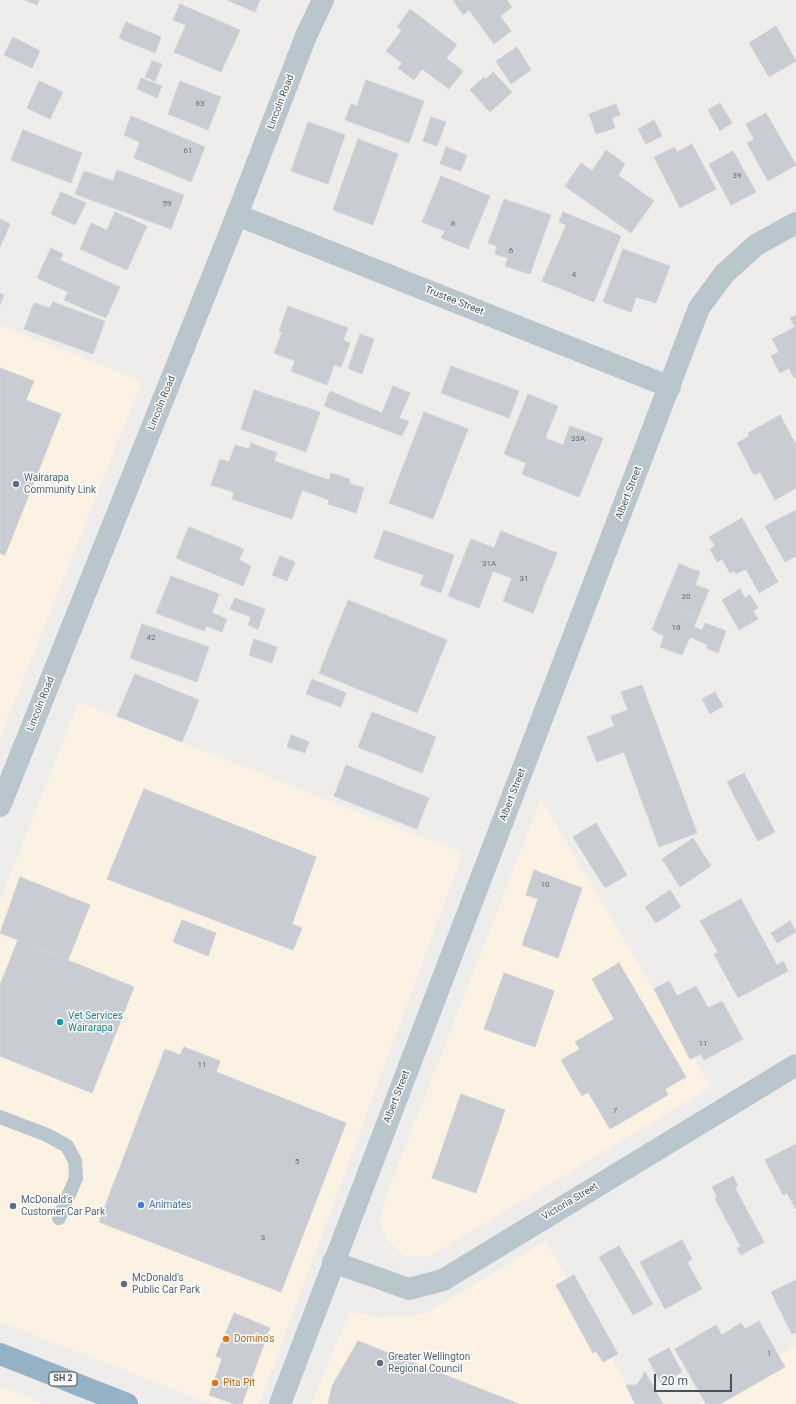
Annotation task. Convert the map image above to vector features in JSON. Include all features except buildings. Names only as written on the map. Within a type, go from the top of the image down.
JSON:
[{"type":"highway","name":"SH 2","points":[[0,1354],[127,1404]]},
{"type":"street","name":"Lincoln Road","points":[[0,806],[237,215],[306,36],[323,0]]},
{"type":"street","name":"Trustee Street","points":[[237,215],[670,387]]},
{"type":"street","name":"Albert Street","points":[[280,1404],[333,1262],[670,387],[699,308],[724,274],[756,245],[796,223]]},
{"type":"street","name":"Victoria Street","points":[[333,1262],[409,1289],[443,1280],[796,1065]]},
{"type":"lane","points":[[0,1117],[47,1135],[67,1146],[76,1161],[76,1178],[59,1218]]},
{"type":"shaded area","points":[[0,325],[142,381],[0,737]]},
{"type":"shaded area","points":[[79,702],[463,853],[259,1404],[211,1404],[0,1322],[0,901]]},
{"type":"shaded area","points":[[541,799],[711,1087],[430,1256],[404,1256],[386,1238],[380,1221],[388,1191]]},
{"type":"shaded area","points":[[546,1241],[637,1404],[311,1404],[350,1312],[379,1317],[425,1314]]},
{"type":"shaded area","points":[[796,1345],[796,1404],[698,1404]]},
{"type":"shaded area","points":[[0,1386],[45,1404],[0,1404]]},
{"type":"place","name":"Wairarapa Community Link","points":[[16,484]]},
{"type":"place","name":"Vet Services Wairarapa","points":[[60,1022]]},
{"type":"place","name":"Animates","points":[[141,1205]]},
{"type":"place","name":"McDonald's Customer Car Park","points":[[13,1206]]},
{"type":"place","name":"McDonald's Public Car Park","points":[[124,1284]]},
{"type":"place","name":"Domino's","points":[[226,1339]]},
{"type":"place","name":"Greater Wellington Regional Council","points":[[380,1363]]},
{"type":"place","name":"Pita Pit","points":[[215,1383]]}]
